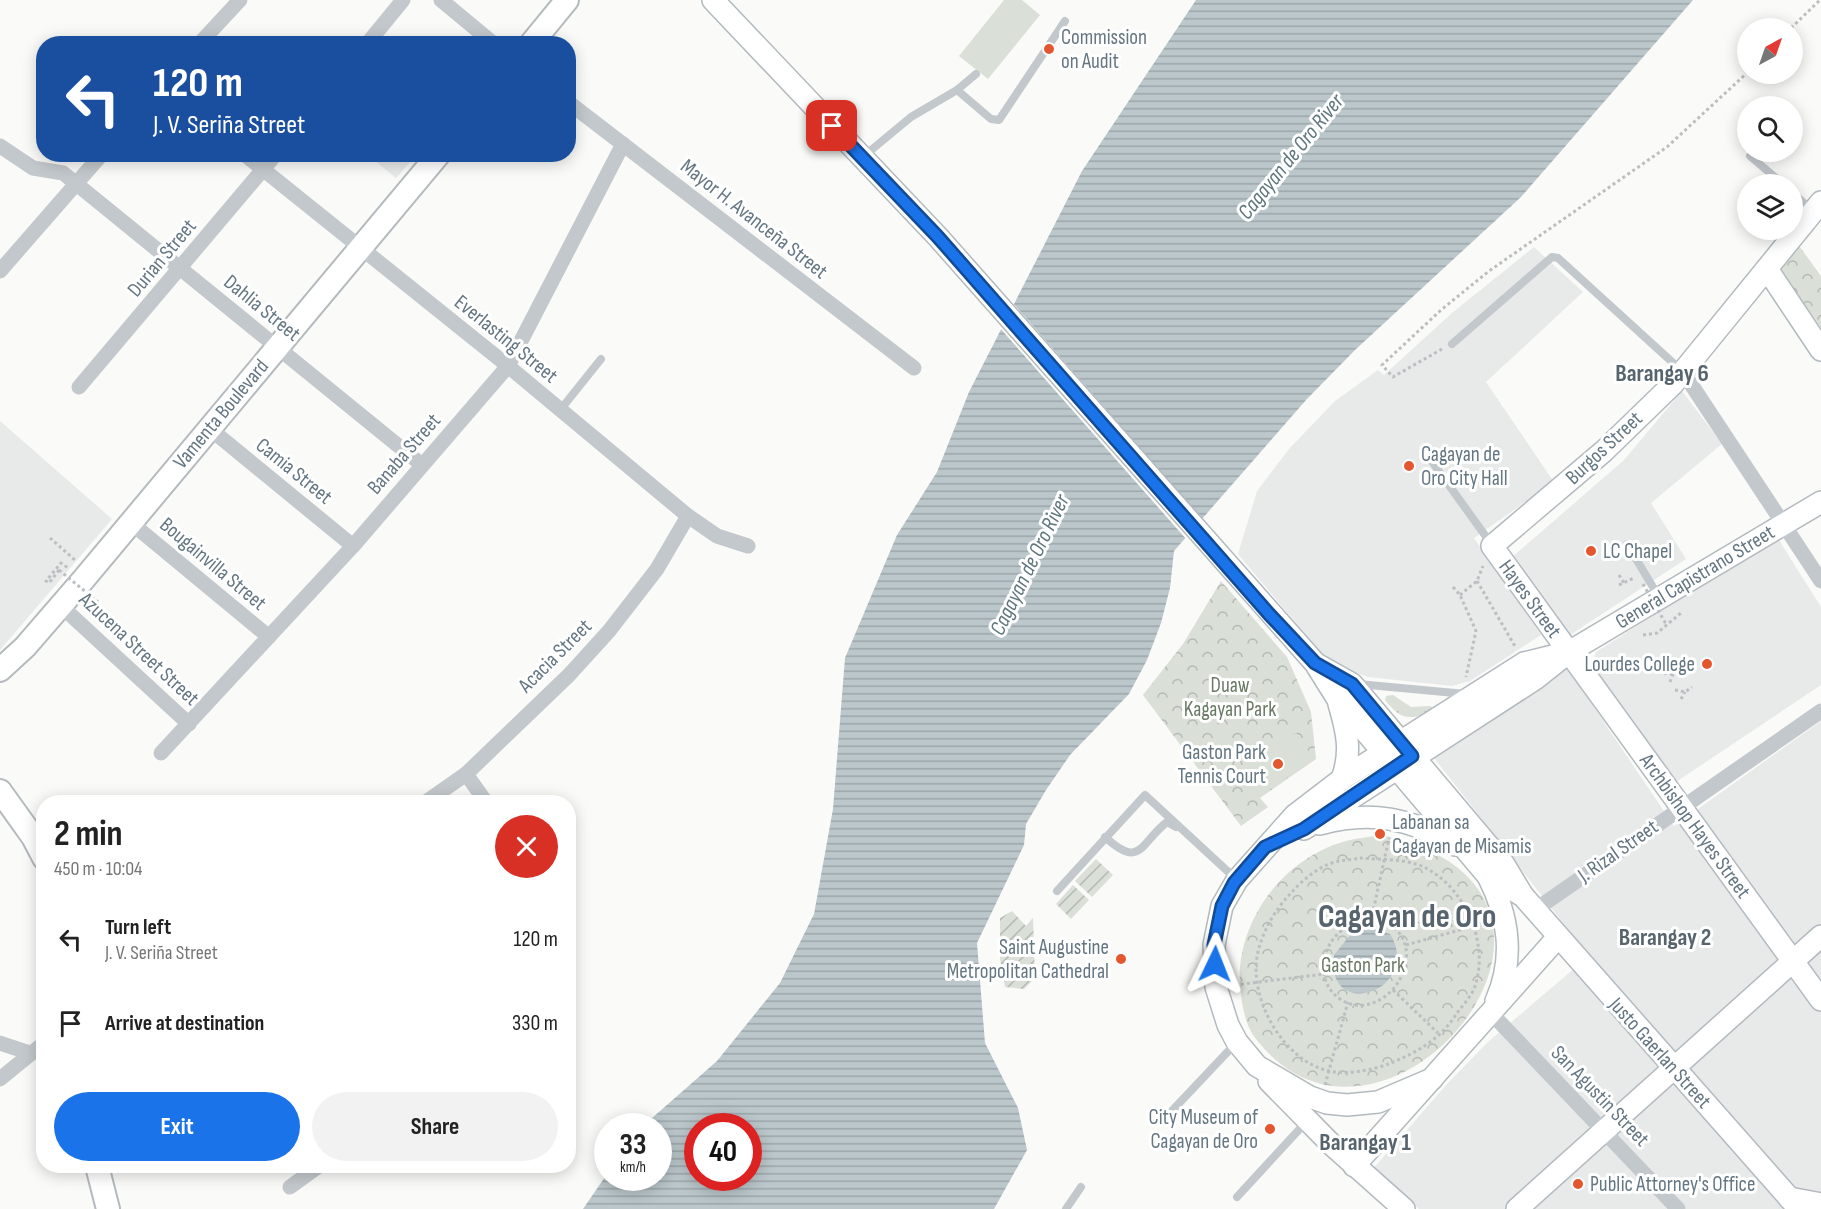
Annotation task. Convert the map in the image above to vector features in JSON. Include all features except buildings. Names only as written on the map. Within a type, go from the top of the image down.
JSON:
[{"type":"main road","points":[[538,36],[567,0]]},
{"type":"main road","name":"Vamenta Boulevard","points":[[0,670],[25,647],[89,573],[432,162]]},
{"type":"main road","points":[[0,791],[36,843]]},
{"type":"main road","points":[[99,1173],[108,1209]]},
{"type":"street","points":[[207,36],[240,0]]},
{"type":"street","points":[[374,36],[403,0]]},
{"type":"street","points":[[441,0],[484,36]]},
{"type":"street","points":[[712,0],[938,237],[1269,614],[1345,691],[1398,754]]},
{"type":"street","name":"Mayor H. Avanceña Street","points":[[576,108],[914,368]]},
{"type":"street","name":"Banaba Street","points":[[161,753],[353,546],[508,366],[623,144]]},
{"type":"street","name":"Dahlia Street","points":[[0,146],[33,168],[63,172],[422,465]]},
{"type":"street","points":[[0,272],[95,162]]},
{"type":"street","name":"Everlasting Street","points":[[253,162],[561,409],[688,516],[717,536],[748,546]]},
{"type":"street","name":"Durian Street","points":[[79,387],[270,162]]},
{"type":"street","name":"Burgos Street","points":[[1492,546],[1604,451],[1683,372],[1767,269],[1818,213]]},
{"type":"street","points":[[1767,269],[1821,350]]},
{"type":"street","points":[[1683,372],[1821,582]]},
{"type":"street","name":"Camia Street","points":[[209,428],[353,546]]},
{"type":"street","name":"General Capistrano Street","points":[[1398,754],[1535,679],[1569,652],[1821,502]]},
{"type":"street","name":"Acacia Street","points":[[436,795],[466,774],[569,675],[609,630],[657,569],[688,516]]},
{"type":"street","name":"Bougainvilla Street","points":[[130,522],[269,637]]},
{"type":"street","name":"Hayes Street","points":[[1492,546],[1569,652]]},
{"type":"street","name":"Azucena Street Street","points":[[60,605],[189,724]]},
{"type":"street","name":"General Capistrano Street","points":[[1398,754],[1471,694],[1524,663],[1569,652]]},
{"type":"street","name":"Archbishop Hayes Street","points":[[1569,652],[1821,1000]]},
{"type":"street","points":[[1342,779],[1349,754],[1345,691]]},
{"type":"street","name":"J. Rizal Street","points":[[1529,903],[1681,807],[1821,711]]},
{"type":"street","points":[[1394,1204],[1307,1121],[1237,1042],[1224,1016],[1216,987],[1214,945],[1222,906],[1235,881],[1295,815],[1342,779],[1398,754]]},
{"type":"street","points":[[1304,829],[1398,754]]},
{"type":"street","name":"Justo Gaerlan Street","points":[[1398,754],[1468,854],[1488,876],[1529,903]]},
{"type":"street","name":"Justo Gaerlan Street","points":[[1398,754],[1503,863],[1529,903],[1558,937],[1794,1204]]},
{"type":"street","points":[[466,774],[481,795]]},
{"type":"street","points":[[1265,847],[1304,829],[1358,816],[1394,818],[1417,825],[1468,854]]},
{"type":"street","points":[[1488,876],[1503,908],[1509,943],[1501,990],[1491,1012]]},
{"type":"street","points":[[1518,1209],[1821,936]]},
{"type":"street","points":[[1354,1166],[1558,937]]},
{"type":"street","name":"San Agustin Street","points":[[1491,1012],[1678,1209]]},
{"type":"street","points":[[0,1043],[30,1053]]},
{"type":"street","points":[[0,1079],[36,1049]]},
{"type":"street","points":[[1257,1066],[1322,1101],[1360,1106],[1378,1102],[1432,1079]]},
{"type":"street","points":[[290,1187],[309,1173]]},
{"type":"street","points":[[1794,1204],[1821,1204]]},
{"type":"lane","points":[[957,90],[991,119],[999,120],[1065,21]]},
{"type":"lane","points":[[862,158],[911,117],[957,90],[976,74]]},
{"type":"lane","points":[[1757,162],[1771,174]]},
{"type":"lane","points":[[1803,201],[1818,213]]},
{"type":"lane","points":[[1452,344],[1552,257],[1558,258],[1683,372]]},
{"type":"lane","points":[[561,409],[601,359]]},
{"type":"lane","points":[[1428,456],[1492,546]]},
{"type":"lane","points":[[1627,544],[1660,598]]},
{"type":"lane","points":[[1345,691],[1471,694]]},
{"type":"lane","points":[[1057,891],[1142,796],[1148,795],[1235,881]]},
{"type":"lane","points":[[1105,837],[1121,852],[1129,853],[1141,850],[1163,825],[1172,823],[1235,881]]},
{"type":"lane","points":[[1168,1115],[1237,1042]]},
{"type":"lane","points":[[1237,1197],[1307,1121]]},
{"type":"lane","points":[[1066,1209],[1081,1187]]},
{"type":"path","points":[[1801,18],[1820,0]]},
{"type":"path","points":[[1452,344],[1393,377],[1382,365],[1489,271],[1667,147],[1737,82]]},
{"type":"path","points":[[50,538],[89,573]]},
{"type":"path","points":[[61,563],[46,581],[49,583],[59,570],[98,602]]},
{"type":"path","points":[[1619,575],[1622,584],[1633,578],[1642,584],[1666,624]]},
{"type":"path","points":[[1461,595],[1477,581],[1524,663]]},
{"type":"path","points":[[1453,587],[1461,595],[1476,631],[1471,694]]},
{"type":"path","points":[[1643,634],[1652,635],[1663,630],[1666,624],[1682,613]]},
{"type":"path","points":[[1664,673],[1673,674],[1680,671]]},
{"type":"path","points":[[1670,682],[1673,674]]},
{"type":"path","points":[[1681,699],[1692,687]]},
{"type":"path","points":[[1675,690],[1685,692]]},
{"type":"path","points":[[1371,921],[1394,818]]},
{"type":"path","points":[[1360,858],[1410,863],[1430,870],[1450,887],[1474,926],[1479,954],[1475,986],[1452,1020],[1410,1055],[1377,1069],[1341,1073],[1328,1071],[1299,1057],[1287,1045],[1269,1019],[1257,982],[1257,958],[1266,929],[1282,902],[1303,880],[1330,864],[1360,858]]},
{"type":"path","points":[[1371,921],[1390,925],[1398,931],[1406,945],[1407,966],[1402,977],[1392,990],[1379,999],[1356,1004],[1331,992],[1324,974],[1325,956],[1339,933],[1350,926],[1371,921]]},
{"type":"path","points":[[1406,945],[1474,926]]},
{"type":"path","points":[[1216,987],[1324,974]]},
{"type":"path","points":[[1392,990],[1456,1052]]},
{"type":"path","points":[[1322,1101],[1328,1071],[1348,1002]]},
{"type":"shaded area","points":[[377,162],[410,162],[396,178]]},
{"type":"shaded area","name":"Cagayan de Oro City Hall","points":[[1534,247],[1583,292],[1486,382],[1554,482],[1474,538],[1541,635],[1470,681],[1452,686],[1368,677],[1343,668],[1323,655],[1238,554],[1257,491],[1289,449],[1335,401],[1378,370],[1384,375],[1452,313]]},
{"type":"shaded area","points":[[1682,391],[1722,444],[1651,503],[1686,559],[1567,637],[1510,559],[1624,460]]},
{"type":"shaded area","points":[[0,421],[112,519],[0,650]]},
{"type":"shaded area","name":"Lourdes College","points":[[1777,537],[1821,607],[1821,685],[1673,784],[1601,683],[1593,667],[1596,652]]},
{"type":"shaded area","points":[[1566,666],[1674,826],[1821,721],[1821,1209],[1419,1209],[1373,1169],[1447,1084],[1488,1042],[1589,956],[1434,758]]},
{"type":"green space","points":[[1004,0],[1022,0],[1040,15],[988,79],[959,56]]},
{"type":"green space","points":[[1797,243],[1821,276],[1821,328],[1777,264]]},
{"type":"green space","name":"Duaw Kagayan Park","points":[[1221,581],[1287,657],[1311,712],[1316,759],[1260,798],[1268,807],[1241,826],[1143,695],[1183,644]]},
{"type":"green space","points":[[1393,695],[1411,707],[1431,706],[1434,711],[1406,717],[1396,712],[1385,700],[1386,696]]},
{"type":"green space","name":"Gaston Park Tennis Court","points":[[1296,733],[1314,759],[1260,796],[1242,770]]},
{"type":"green space","name":"Gaston Park","points":[[1382,835],[1457,867],[1491,915],[1490,970],[1464,1022],[1419,1063],[1364,1085],[1306,1079],[1253,1035],[1247,1024],[1240,987],[1241,963],[1246,939],[1267,896],[1302,862],[1323,849],[1346,841]]},
{"type":"green space","points":[[1096,859],[1113,875],[1092,897],[1075,881]]},
{"type":"green space","points":[[1073,885],[1089,900],[1071,919],[1056,904]]},
{"type":"green space","points":[[1012,911],[1026,926],[1033,918],[1035,978],[1024,989],[1005,987],[1000,959],[1000,918]]},
{"type":"water","name":"Cagayan de Oro River","points":[[1196,0],[1693,0],[1521,197],[1355,350],[1306,400],[1174,551],[1170,588],[1161,623],[1147,660],[1129,694],[1070,755],[1046,790],[1026,824],[1024,845],[977,943],[985,1043],[1018,1108],[1027,1150],[994,1209],[583,1209],[595,1191],[672,1191],[672,1113],[658,1113],[717,1061],[780,983],[814,914],[833,809],[845,658],[897,535],[937,472],[969,392],[1082,171]]},
{"type":"water","points":[[1371,928],[1390,934],[1397,954],[1394,971],[1385,983],[1371,991],[1357,993],[1344,989],[1335,976],[1334,955],[1351,934]]},
{"type":"pier","points":[[1012,302],[1204,521],[1187,540],[999,327]]},
{"type":"place","name":"Commission on Audit","points":[[1049,49]]},
{"type":"place","name":"Cagayan de Oro City Hall","points":[[1409,466]]},
{"type":"place","name":"LC Chapel","points":[[1591,551]]},
{"type":"place","name":"Lourdes College","points":[[1707,664]]},
{"type":"place","name":"Gaston Park Tennis Court","points":[[1278,764]]},
{"type":"place","name":"Labanan sa Cagayan de Misamis","points":[[1380,834]]},
{"type":"place","name":"Saint Augustine Metropolitan Cathedral","points":[[1121,959]]},
{"type":"place","name":"City Museum of Cagayan de Oro","points":[[1270,1129]]},
{"type":"place","name":"Public Attorney's Office","points":[[1578,1184]]},
{"type":"district","name":"Barangay 6","points":[[1662,373]]},
{"type":"district","name":"Cagayan de Oro","points":[[1407,917]]},
{"type":"district","name":"Barangay 2","points":[[1665,937]]},
{"type":"district","name":"Barangay 1","points":[[1365,1142]]},
{"type":"route","points":[[832,126],[938,237],[1269,614],[1315,663],[1352,684],[1412,756],[1304,829],[1265,847],[1227,894],[1218,921],[1214,945],[1215,964]]}]
